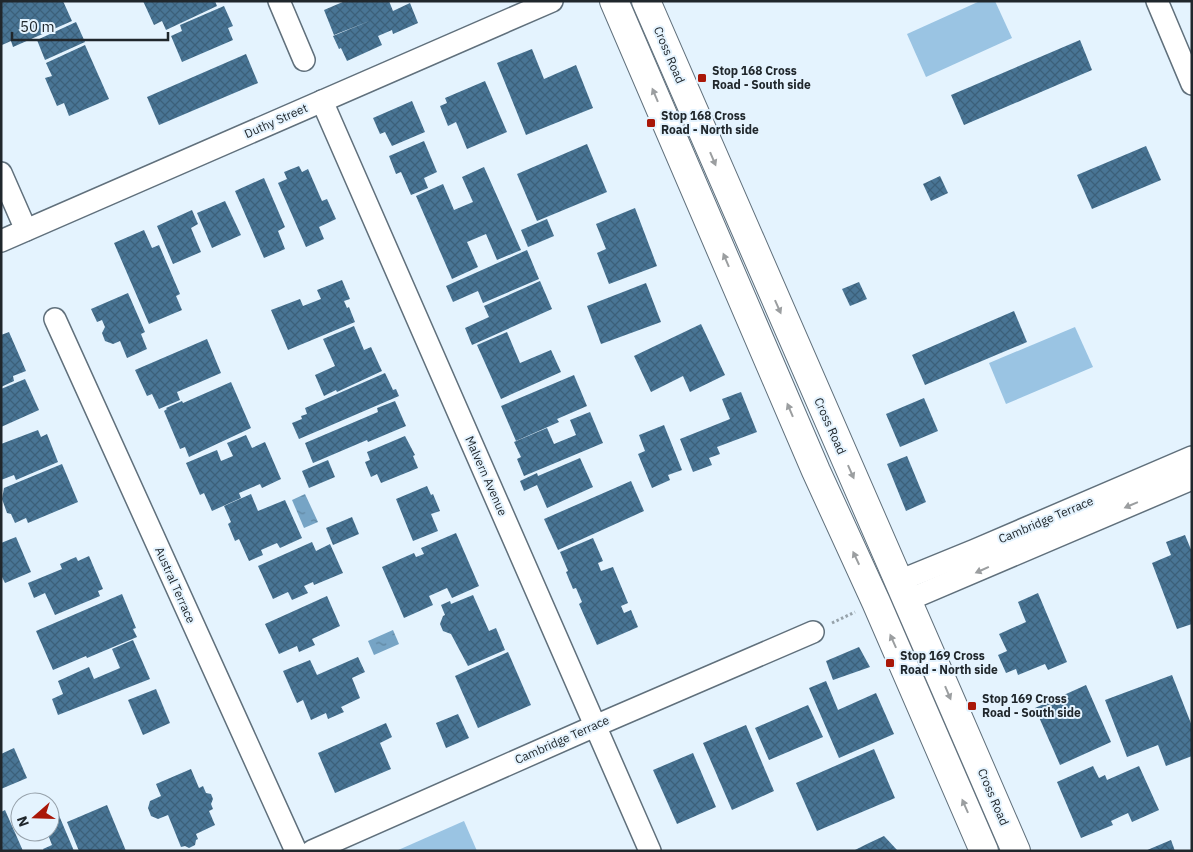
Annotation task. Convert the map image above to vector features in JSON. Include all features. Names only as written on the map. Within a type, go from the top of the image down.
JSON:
[{"type":"highway","points":[[614,1],[816,471],[876,602],[984,851]]},
{"type":"highway","name":"Cross Road","points":[[646,1],[1016,851]]},
{"type":"highway","points":[[876,602],[904,591]]},
{"type":"street","points":[[279,1],[304,60]]},
{"type":"street","name":"Duthy Street","points":[[1,241],[552,1]]},
{"type":"street","points":[[1157,1],[1192,84]]},
{"type":"street","name":"Malvern Avenue","points":[[322,101],[650,851]]},
{"type":"street","points":[[1,173],[26,230]]},
{"type":"street","name":"Austral Terrace","points":[[55,319],[296,851]]},
{"type":"street","name":"Cambridge Terrace","points":[[904,591],[1163,480],[1192,457]]},
{"type":"street","name":"Cambridge Terrace","points":[[1163,480],[1192,479]]},
{"type":"street","name":"Cambridge Terrace","points":[[312,851],[813,632]]},
{"type":"path","points":[[813,632],[876,602]]},
{"type":"shaded area","points":[[980,1],[995,1],[1012,38],[926,77],[907,34]]},
{"type":"shaded area","points":[[1075,327],[1093,367],[1006,404],[989,363]]},
{"type":"shaded area","points":[[464,821],[477,851],[396,851]]},
{"type":"water","points":[[305,494],[318,522],[304,528],[292,500]]},
{"type":"water","points":[[393,630],[399,644],[374,655],[368,641]]},
{"type":"building","points":[[1,1],[63,1],[72,21],[13,47],[11,41],[2,45]]},
{"type":"building","points":[[143,1],[215,1],[217,6],[166,30],[162,21],[154,25]]},
{"type":"building","points":[[345,1],[389,1],[393,11],[410,3],[418,23],[393,34],[392,30],[378,36],[382,45],[347,61],[333,36],[372,20],[334,35],[324,10]]},
{"type":"building","points":[[224,6],[233,26],[228,28],[233,40],[182,62],[171,36],[182,31],[180,25]]},
{"type":"building","points":[[76,22],[85,42],[45,60],[37,40]]},
{"type":"building","points":[[1080,40],[1092,70],[964,125],[951,95]]},
{"type":"building","points":[[85,45],[109,99],[69,116],[64,103],[57,106],[45,78],[52,76],[46,63]]},
{"type":"building","points":[[532,49],[544,79],[576,65],[593,108],[526,135],[497,63]]},
{"type":"building","points":[[246,54],[258,83],[159,125],[147,97]]},
{"type":"building","points":[[485,81],[507,132],[467,149],[456,122],[448,126],[440,106],[447,103],[445,98]]},
{"type":"building","points":[[412,101],[425,132],[392,146],[385,132],[380,134],[373,118]]},
{"type":"building","points":[[424,141],[437,172],[424,178],[428,188],[411,195],[401,172],[396,174],[389,156]]},
{"type":"building","points":[[587,144],[607,192],[537,221],[517,174]]},
{"type":"building","points":[[1146,146],[1161,180],[1092,209],[1077,175]]},
{"type":"building","points":[[299,166],[302,172],[308,169],[322,201],[327,199],[336,219],[319,227],[324,239],[306,247],[278,183],[287,179],[284,172]]},
{"type":"building","points":[[484,167],[521,250],[497,260],[486,234],[467,242],[478,267],[452,279],[416,196],[443,184],[454,210],[473,202],[462,177]]},
{"type":"building","points":[[940,176],[948,193],[931,201],[923,184]]},
{"type":"building","points":[[264,178],[285,227],[278,231],[285,249],[264,258],[235,191]]},
{"type":"building","points":[[225,201],[241,235],[212,248],[197,213]]},
{"type":"building","points":[[635,208],[657,266],[609,284],[597,253],[606,249],[596,224]]},
{"type":"building","points":[[192,210],[198,224],[191,228],[201,252],[173,264],[157,226]]},
{"type":"building","points":[[547,219],[554,236],[528,247],[521,230]]},
{"type":"building","points":[[144,230],[152,248],[159,245],[180,294],[176,296],[182,310],[149,324],[114,243]]},
{"type":"building","points":[[527,250],[539,279],[483,303],[478,291],[453,302],[446,286]]},
{"type":"building","points":[[342,280],[350,299],[344,301],[347,308],[349,307],[355,322],[288,350],[271,310],[300,299],[303,306],[321,299],[317,290]]},
{"type":"building","points":[[540,281],[552,309],[472,345],[465,328],[489,317],[484,306]]},
{"type":"building","points":[[859,282],[867,299],[850,306],[842,289]]},
{"type":"building","points":[[646,283],[661,322],[601,344],[587,306]]},
{"type":"building","points":[[128,293],[145,332],[141,334],[147,349],[127,358],[120,341],[113,344],[105,341],[102,333],[105,327],[102,320],[97,322],[91,309]]},
{"type":"building","points":[[1014,311],[1027,342],[925,385],[912,355]]},
{"type":"building","points":[[701,324],[725,375],[690,392],[683,376],[651,392],[634,356]]},
{"type":"building","points":[[354,326],[364,350],[371,347],[382,371],[324,396],[315,375],[335,366],[323,339]]},
{"type":"building","points":[[9,332],[26,371],[13,376],[14,381],[1,387],[1,335]]},
{"type":"building","points":[[507,332],[520,363],[551,350],[561,372],[501,399],[477,345]]},
{"type":"building","points":[[207,339],[221,373],[177,392],[180,400],[159,409],[152,394],[147,396],[135,370]]},
{"type":"building","points":[[385,373],[393,390],[396,389],[399,396],[299,439],[292,423],[302,419],[301,416],[307,414],[305,408]]},
{"type":"building","points":[[574,375],[587,406],[557,419],[559,422],[516,441],[501,406]]},
{"type":"building","points":[[25,379],[39,410],[1,427],[1,389]]},
{"type":"building","points":[[231,382],[251,428],[189,457],[185,447],[180,449],[164,411],[166,408],[182,401],[183,403]]},
{"type":"building","points":[[741,392],[757,432],[717,447],[720,454],[709,458],[712,465],[693,472],[680,439],[730,419],[722,399]]},
{"type":"building","points":[[924,398],[938,431],[900,447],[886,414]]},
{"type":"building","points":[[395,401],[406,426],[313,463],[305,443],[378,412],[377,408]]},
{"type":"building","points":[[590,412],[603,443],[524,476],[517,459],[521,457],[514,442],[547,428],[554,444],[576,435],[570,420]]},
{"type":"building","points":[[664,425],[682,470],[668,475],[670,480],[652,488],[638,454],[645,451],[639,435]]},
{"type":"building","points":[[38,430],[41,437],[47,434],[58,462],[16,480],[14,475],[1,480],[1,444]]},
{"type":"building","points":[[246,435],[252,448],[265,442],[281,479],[262,488],[260,484],[239,493],[241,498],[212,511],[204,493],[200,495],[186,463],[217,450],[221,461],[233,456],[227,443]]},
{"type":"building","points":[[405,436],[415,455],[413,456],[418,468],[381,483],[377,474],[371,477],[365,462],[370,460],[367,452]]},
{"type":"building","points":[[907,456],[926,502],[906,511],[887,464]]},
{"type":"building","points":[[580,458],[593,487],[547,508],[537,485],[524,491],[520,481],[537,473],[538,476]]},
{"type":"building","points":[[328,460],[335,477],[309,488],[302,471]]},
{"type":"building","points":[[62,464],[78,502],[28,523],[26,518],[15,523],[11,514],[7,513],[2,499],[4,488]]},
{"type":"building","points":[[631,481],[644,511],[558,550],[544,519]]},
{"type":"building","points":[[427,486],[431,495],[433,494],[440,511],[431,514],[438,531],[413,541],[396,499]]},
{"type":"building","points":[[251,494],[258,511],[285,500],[302,538],[280,548],[277,543],[261,550],[263,555],[249,561],[239,539],[235,541],[228,524],[231,522],[224,506]]},
{"type":"building","points":[[352,517],[359,534],[333,545],[326,528]]},
{"type":"building","points":[[456,533],[479,586],[452,598],[447,588],[429,596],[433,605],[404,618],[382,567],[414,553],[416,557],[424,554],[421,548]]},
{"type":"building","points":[[1185,535],[1192,552],[1192,624],[1177,629],[1152,563],[1171,555],[1166,542]]},
{"type":"building","points":[[16,537],[31,572],[5,583],[1,575],[1,543]]},
{"type":"building","points":[[593,538],[603,561],[598,563],[601,571],[613,567],[628,603],[621,606],[624,613],[631,610],[638,627],[597,645],[579,604],[582,602],[576,588],[573,589],[560,552]]},
{"type":"building","points":[[312,542],[316,551],[330,544],[343,573],[314,585],[313,582],[304,586],[308,593],[292,600],[288,592],[273,599],[258,566]]},
{"type":"building","points":[[89,556],[103,589],[98,591],[100,596],[55,615],[45,593],[34,598],[28,583],[62,569],[60,564],[76,557],[78,561]]},
{"type":"building","points":[[1038,593],[1067,662],[1048,670],[1045,664],[1018,675],[1016,669],[1006,673],[998,655],[1007,651],[999,634],[1026,622],[1018,602]]},
{"type":"building","points":[[122,594],[136,628],[133,629],[137,637],[53,670],[36,631]]},
{"type":"building","points":[[473,595],[489,631],[496,628],[505,650],[468,666],[451,634],[443,631],[440,624],[445,615],[441,605],[450,601],[451,604]]},
{"type":"building","points":[[327,596],[340,626],[312,639],[315,645],[299,652],[297,646],[279,654],[265,624]]},
{"type":"building","points":[[133,640],[150,679],[58,715],[52,699],[63,694],[58,681],[89,667],[94,679],[120,668],[112,649]]},
{"type":"building","points":[[859,647],[870,667],[833,680],[826,661]]},
{"type":"building","points":[[508,652],[531,705],[478,728],[455,676]]},
{"type":"building","points":[[358,657],[365,672],[352,678],[360,698],[341,707],[344,712],[328,719],[326,713],[311,720],[303,700],[297,703],[283,671],[310,660],[317,675]]},
{"type":"building","points":[[1172,675],[1192,726],[1192,756],[1166,766],[1158,745],[1127,757],[1105,700]]},
{"type":"building","points":[[826,681],[838,710],[876,693],[894,734],[839,758],[809,688]]},
{"type":"building","points":[[1086,685],[1111,742],[1060,765],[1035,708]]},
{"type":"building","points":[[156,689],[170,723],[143,735],[128,700]]},
{"type":"building","points":[[808,705],[823,737],[769,760],[755,728]]},
{"type":"building","points":[[458,714],[469,738],[446,748],[436,723]]},
{"type":"building","points":[[386,723],[392,737],[380,743],[391,769],[335,793],[318,753]]},
{"type":"building","points":[[746,725],[774,791],[732,810],[703,743]]},
{"type":"building","points":[[14,748],[27,778],[1,789],[1,754]]},
{"type":"building","points":[[874,749],[895,798],[817,831],[796,783]]},
{"type":"building","points":[[693,753],[716,807],[677,824],[653,770]]},
{"type":"building","points":[[1093,766],[1099,778],[1105,775],[1107,780],[1139,766],[1159,810],[1132,822],[1128,813],[1111,821],[1113,825],[1081,838],[1057,782]]},
{"type":"building","points":[[191,769],[199,788],[203,786],[206,793],[211,794],[213,809],[209,811],[215,825],[196,834],[198,839],[195,845],[189,848],[181,847],[168,815],[158,819],[151,816],[148,808],[150,801],[161,796],[156,784]]},
{"type":"building","points":[[107,805],[126,851],[79,851],[67,822]]},
{"type":"building","points":[[5,810],[10,821],[10,842],[19,842],[23,851],[1,851],[1,812]]},
{"type":"building","points":[[60,818],[74,851],[44,851],[43,849],[52,845],[51,842],[60,842]]},
{"type":"building","points":[[884,836],[898,851],[853,851],[869,843]]},
{"type":"building","points":[[1171,840],[1175,851],[1145,851]]},
{"type":"place","name":"Stop 168 Cross Road - South side","points":[[702,78]]},
{"type":"place","name":"Stop 168 Cross Road - North side","points":[[651,123]]},
{"type":"place","name":"Stop 169 Cross Road - North side","points":[[890,663]]},
{"type":"place","name":"Stop 169 Cross Road - South side","points":[[972,706]]}]
